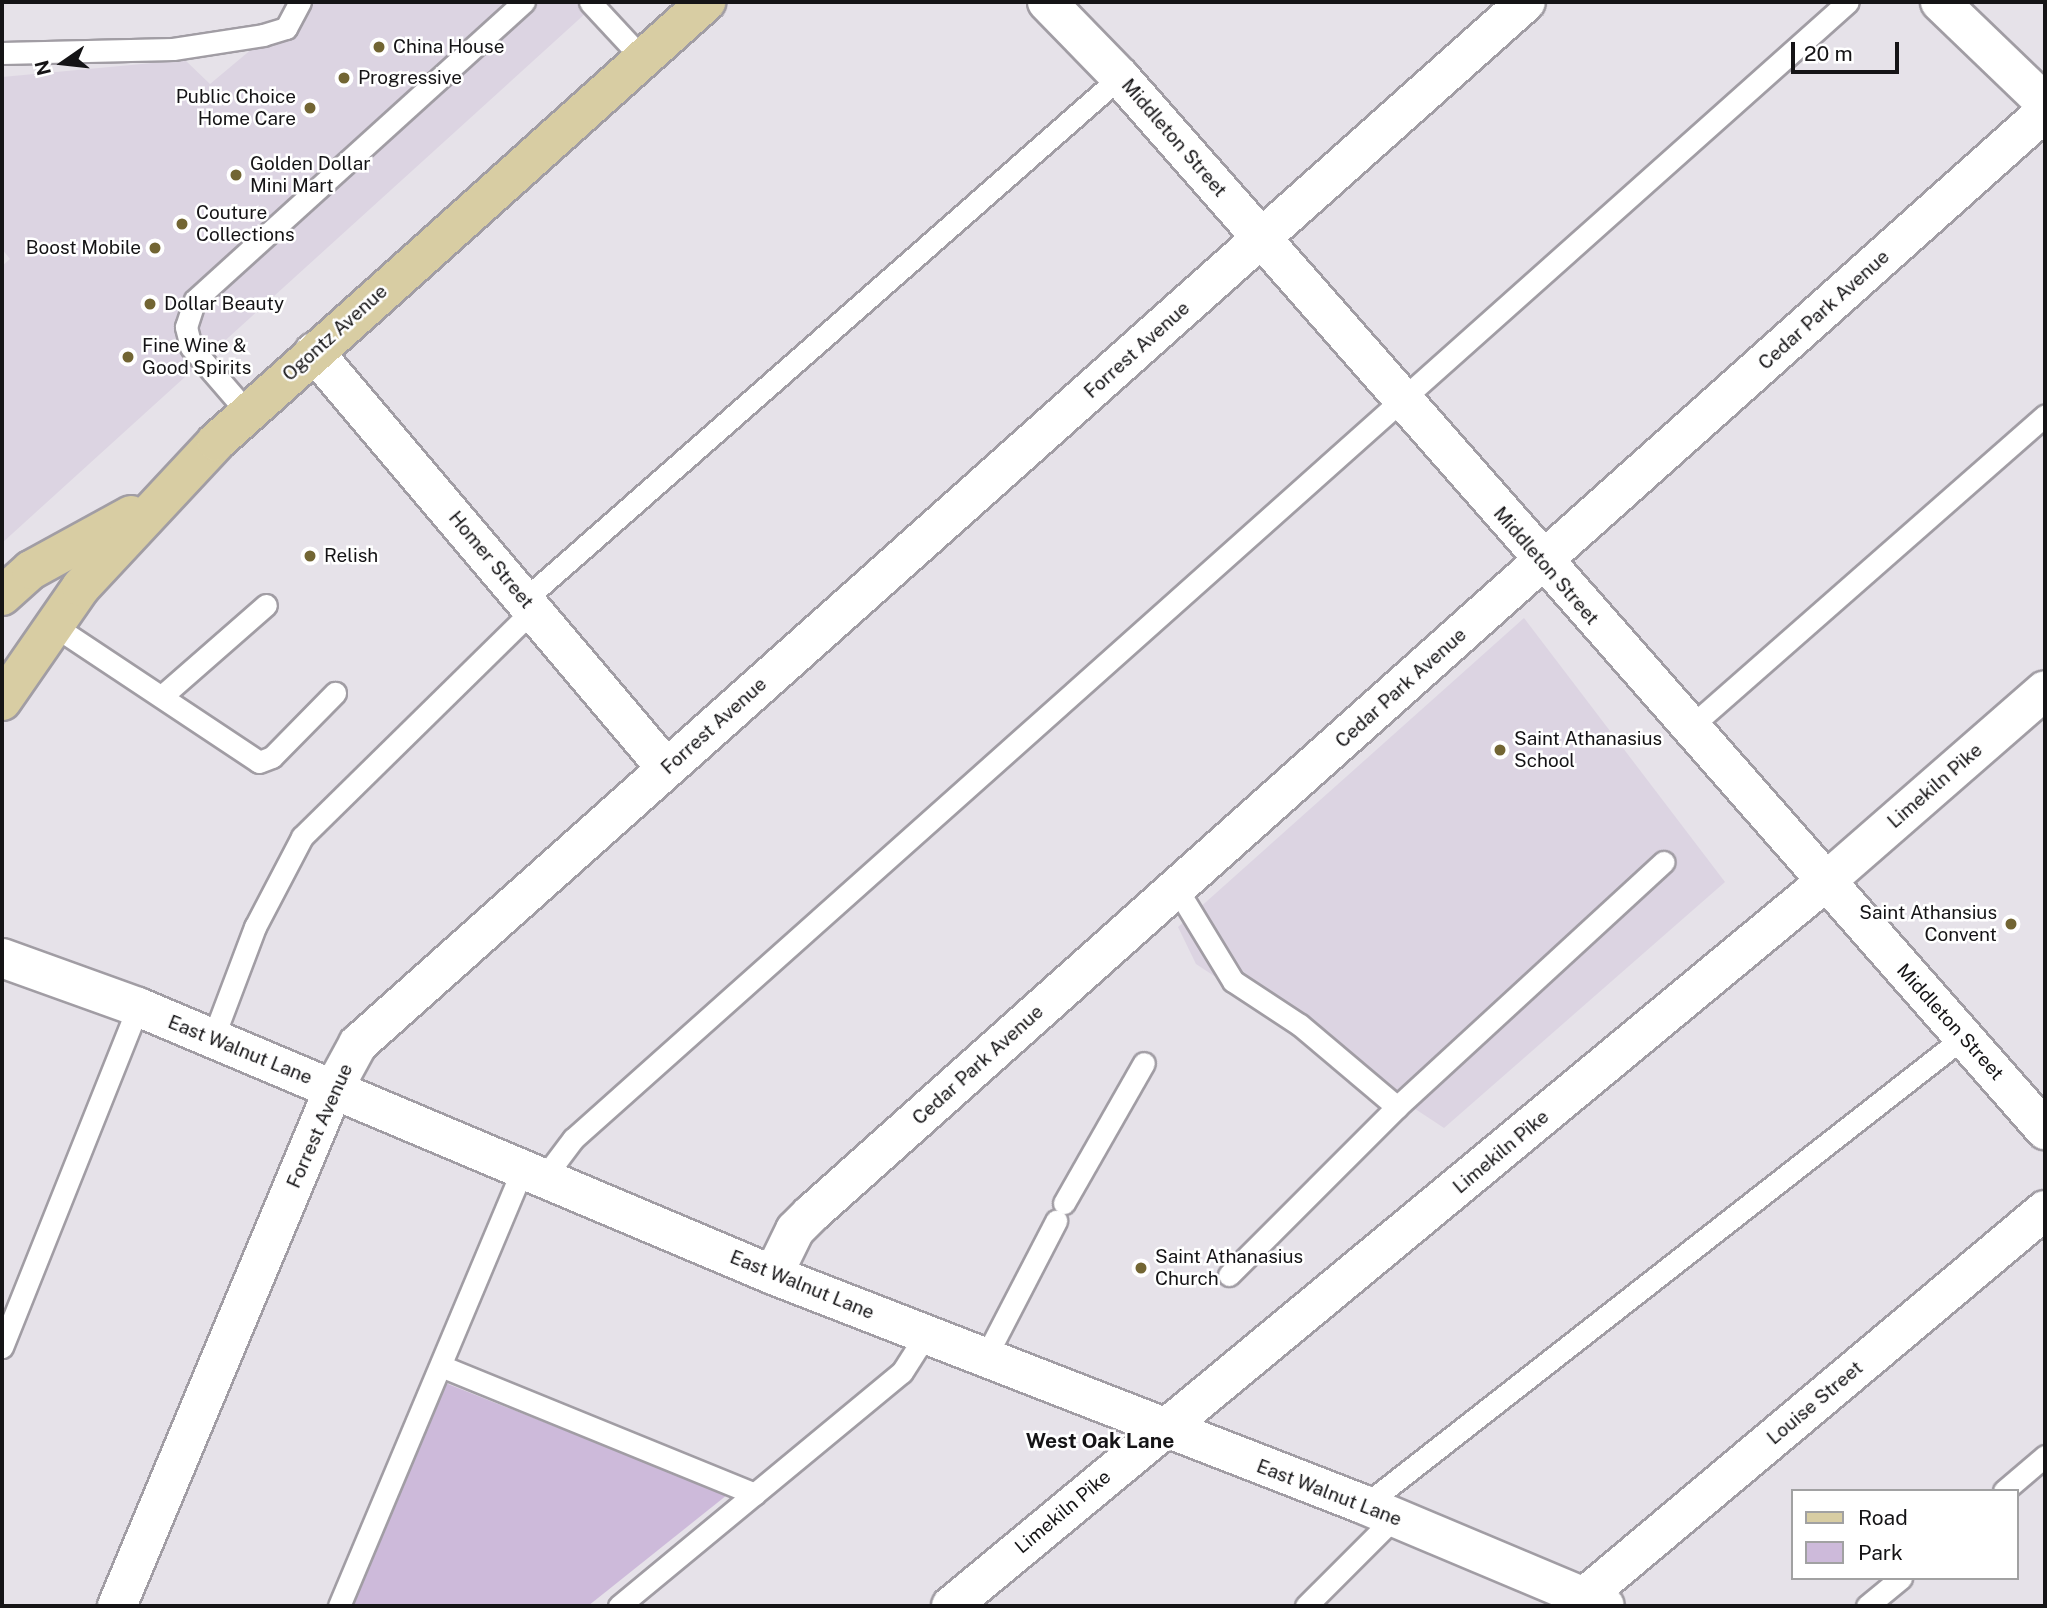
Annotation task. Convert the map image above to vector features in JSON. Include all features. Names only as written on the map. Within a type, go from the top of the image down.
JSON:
[{"type":"main road","name":"Ogontz Avenue","points":[[2,701],[53,625],[157,501],[247,412],[706,2]]},
{"type":"main road","points":[[2,596],[31,570],[157,501]]},
{"type":"street","name":"Middleton Street","points":[[1047,2],[1120,77],[1688,729],[1824,883],[1965,1036],[2045,1130]]},
{"type":"street","name":"Forrest Avenue","points":[[117,1606],[334,1088],[358,1044],[1526,2]]},
{"type":"street","points":[[1940,2],[2045,103]]},
{"type":"street","name":"Cedar Park Avenue","points":[[773,1275],[795,1230],[811,1214],[2045,112]]},
{"type":"street","name":"Homer Street","points":[[314,352],[666,768]]},
{"type":"street","name":"Limekiln Pike","points":[[951,1606],[1824,883],[2045,690]]},
{"type":"street","name":"East Walnut Lane","points":[[2,958],[138,1007],[773,1275],[984,1360],[1380,1511],[1594,1602]]},
{"type":"street","name":"Louise Street","points":[[1594,1602],[2045,1210]]},
{"type":"lane","points":[[2,53],[173,49],[263,35],[286,28],[299,2]]},
{"type":"lane","points":[[247,412],[191,347],[186,327],[195,300],[524,2]]},
{"type":"lane","points":[[590,2],[643,59]]},
{"type":"lane","points":[[339,1606],[440,1366],[533,1175],[1405,402],[1848,2]]},
{"type":"lane","points":[[213,1038],[255,927],[302,837],[529,605],[1120,77]]},
{"type":"lane","points":[[1688,729],[2045,415]]},
{"type":"lane","points":[[162,696],[266,605]]},
{"type":"lane","points":[[53,625],[259,762],[272,757],[335,693]]},
{"type":"lane","points":[[1229,1275],[1397,1107],[1663,862]]},
{"type":"lane","points":[[1177,889],[1233,981],[1300,1025],[1397,1107]]},
{"type":"lane","points":[[2,1348],[138,1007]]},
{"type":"lane","points":[[1306,1606],[1380,1511],[1965,1036]]},
{"type":"lane","points":[[984,1360],[1060,1212],[1144,1063]]},
{"type":"lane","points":[[619,1606],[901,1372],[925,1336]]},
{"type":"lane","points":[[440,1366],[755,1494]]},
{"type":"lane","points":[[2006,1489],[2045,1456]]},
{"type":"lane","points":[[1867,1606],[1899,1580]]},
{"type":"shaded area","points":[[308,2],[598,2],[2,543],[2,266],[10,259],[2,249],[2,77],[185,60],[210,84]]},
{"type":"shaded area","name":"Saint Athanasius School","points":[[1524,618],[1725,882],[1444,1128],[1196,964],[1178,927]]},
{"type":"green space","points":[[443,1382],[727,1495],[588,1606],[342,1606]]},
{"type":"place","name":"China House","points":[[379,47]]},
{"type":"place","name":"Progressive","points":[[344,78]]},
{"type":"place","name":"Public Choice Home Care","points":[[310,108]]},
{"type":"place","name":"Golden Dollar Mini Mart","points":[[236,175]]},
{"type":"place","name":"Couture Collections","points":[[182,224]]},
{"type":"place","name":"Boost Mobile","points":[[155,248]]},
{"type":"place","name":"Dollar Beauty","points":[[150,304]]},
{"type":"place","name":"Fine Wine & Good Spirits","points":[[128,357]]},
{"type":"place","name":"Relish","points":[[310,556]]},
{"type":"place","name":"Saint Athanasius School","points":[[1500,750]]},
{"type":"place","name":"Saint Athansius Convent","points":[[2011,924]]},
{"type":"place","name":"Saint Athanasius Church","points":[[1141,1268]]},
{"type":"district","name":"West Oak Lane","points":[[1100,1441]]}]
